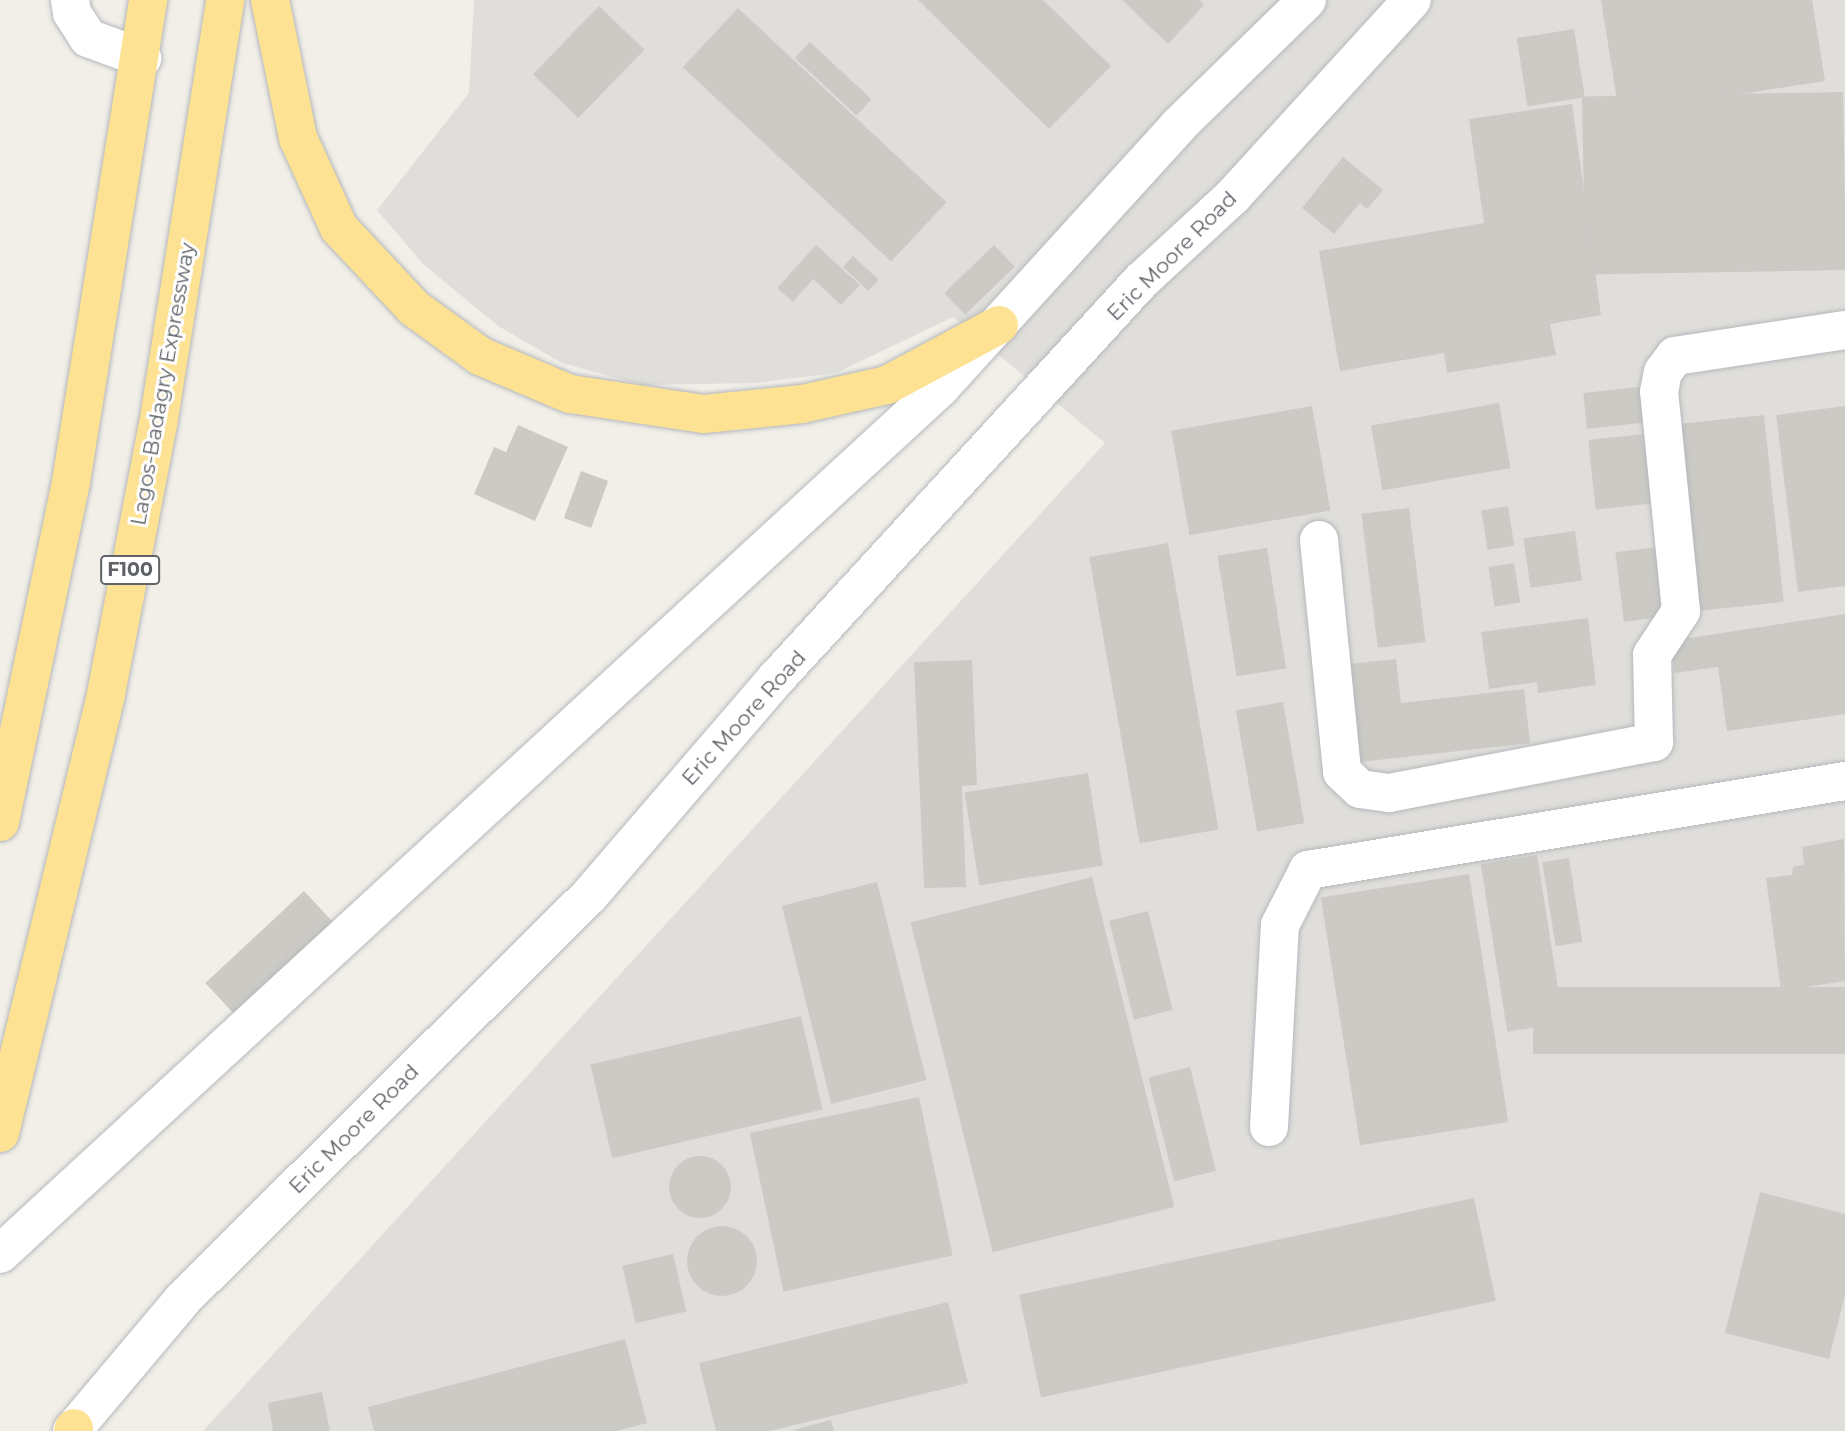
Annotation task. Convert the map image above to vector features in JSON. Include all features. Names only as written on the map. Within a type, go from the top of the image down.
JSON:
[{"type":"highway","points":[[0,822],[71,482],[142,58],[148,0]]},
{"type":"highway","name":"Lagos-Badagry Expressway","points":[[0,1133],[106,694],[158,425],[225,0]]},
{"type":"highway","points":[[270,0],[298,138],[339,228],[414,308],[480,356],[570,394],[704,414],[802,404],[887,385],[999,325]]},
{"type":"street","points":[[70,0],[72,13],[88,38],[142,58]]},
{"type":"street","points":[[0,1254],[791,530],[999,325],[1178,126],[1307,0]]},
{"type":"street","name":"Eric Moore Road","points":[[73,1430],[183,1299],[589,896],[773,682],[1141,281],[1233,196],[1412,0]]},
{"type":"street","points":[[1319,540],[1342,772],[1360,789],[1388,793],[1654,742],[1652,655],[1681,611],[1659,392],[1663,372],[1675,356],[1845,330]]},
{"type":"street","points":[[1269,1127],[1280,925],[1308,870],[1845,781]]},
{"type":"shaded area","points":[[474,0],[1845,0],[1845,1431],[203,1431],[1105,443],[953,317],[836,373],[754,383],[642,385],[562,363],[498,326],[423,264],[377,210],[469,93]]},
{"type":"building","points":[[918,0],[1043,0],[1111,66],[1049,129]]},
{"type":"building","points":[[1122,0],[1199,0],[1204,5],[1168,44]]},
{"type":"building","points":[[1601,0],[1812,0],[1825,81],[1619,113]]},
{"type":"building","points":[[599,6],[644,50],[578,118],[533,74]]},
{"type":"building","points":[[738,8],[946,202],[891,262],[683,67]]},
{"type":"building","points":[[1574,29],[1585,97],[1528,106],[1517,38]]},
{"type":"building","points":[[810,42],[871,99],[856,115],[795,58]]},
{"type":"building","points":[[1843,92],[1845,270],[1585,275],[1582,97]]},
{"type":"building","points":[[1572,104],[1601,315],[1550,324],[1556,355],[1447,373],[1444,353],[1340,371],[1319,251],[1484,223],[1469,119]]},
{"type":"building","points":[[1343,157],[1383,190],[1367,209],[1360,203],[1334,234],[1302,208]]},
{"type":"building","points":[[816,245],[860,285],[841,305],[813,279],[793,302],[777,288]]},
{"type":"building","points":[[994,245],[1015,267],[965,315],[944,293]]},
{"type":"building","points":[[853,256],[879,280],[868,291],[843,267]]},
{"type":"building","points":[[1649,386],[1653,422],[1587,429],[1583,393]]},
{"type":"building","points":[[1499,403],[1510,468],[1382,491],[1371,426]]},
{"type":"building","points":[[1312,406],[1330,510],[1190,535],[1171,431]]},
{"type":"building","points":[[1845,406],[1845,586],[1798,592],[1776,415]]},
{"type":"building","points":[[1764,415],[1784,602],[1695,611],[1675,424]]},
{"type":"building","points":[[518,425],[568,447],[535,521],[474,494],[494,447],[506,452]]},
{"type":"building","points":[[1654,433],[1661,503],[1596,510],[1588,440]]},
{"type":"building","points":[[581,471],[608,481],[591,528],[564,518]]},
{"type":"building","points":[[1508,506],[1514,546],[1488,550],[1481,510]]},
{"type":"building","points":[[1409,508],[1425,642],[1378,648],[1361,514]]},
{"type":"building","points":[[1575,531],[1582,581],[1530,588],[1524,538]]},
{"type":"building","points":[[1168,543],[1219,830],[1140,843],[1089,557]]},
{"type":"building","points":[[1666,546],[1675,615],[1624,622],[1615,552]]},
{"type":"building","points":[[1267,548],[1286,668],[1237,676],[1218,556]]},
{"type":"building","points":[[1514,563],[1520,603],[1495,607],[1488,567]]},
{"type":"building","points":[[1845,614],[1845,714],[1727,731],[1718,667],[1675,673],[1670,641]]},
{"type":"building","points":[[1588,618],[1596,685],[1538,693],[1537,682],[1489,689],[1481,632]]},
{"type":"building","points":[[1396,659],[1401,703],[1524,689],[1530,743],[1351,763],[1340,665]]},
{"type":"building","points":[[972,660],[977,785],[962,786],[966,887],[924,888],[914,662]]},
{"type":"building","points":[[1283,702],[1304,823],[1257,831],[1236,710]]},
{"type":"building","points":[[1088,773],[1103,866],[979,885],[965,793]]},
{"type":"building","points":[[1844,839],[1845,981],[1781,991],[1766,878],[1792,875],[1793,867],[1804,865],[1802,847]]},
{"type":"building","points":[[1537,855],[1564,1023],[1507,1032],[1481,864]]},
{"type":"building","points":[[1569,858],[1582,942],[1556,946],[1542,862]]},
{"type":"building","points":[[1469,874],[1508,1122],[1360,1145],[1321,897]]},
{"type":"building","points":[[1092,877],[1174,1207],[993,1252],[911,922]]},
{"type":"building","points":[[877,882],[926,1080],[831,1104],[782,906]]},
{"type":"building","points":[[304,891],[337,927],[239,1019],[205,983]]},
{"type":"building","points":[[1148,911],[1173,1010],[1134,1020],[1109,921]]},
{"type":"building","points":[[1533,987],[1845,987],[1845,1054],[1533,1054]]},
{"type":"building","points":[[801,1016],[823,1110],[612,1158],[591,1065]]},
{"type":"building","points":[[1190,1067],[1216,1171],[1174,1181],[1148,1077]]},
{"type":"building","points":[[919,1097],[953,1255],[783,1291],[750,1133]]},
{"type":"building","points":[[700,1156],[722,1165],[731,1187],[722,1209],[700,1218],[678,1209],[669,1187],[678,1165]]},
{"type":"building","points":[[1760,1192],[1845,1214],[1845,1295],[1829,1359],[1725,1333]]},
{"type":"building","points":[[1474,1198],[1496,1301],[1041,1397],[1019,1295]]},
{"type":"building","points":[[729,1226],[742,1232],[751,1241],[755,1247],[755,1275],[747,1286],[736,1294],[715,1296],[697,1286],[689,1275],[687,1254],[697,1236],[708,1228]]},
{"type":"building","points":[[673,1254],[686,1311],[636,1323],[622,1266]]},
{"type":"building","points":[[948,1302],[968,1383],[770,1431],[716,1431],[699,1363]]},
{"type":"building","points":[[625,1339],[647,1423],[617,1431],[374,1431],[368,1407]]},
{"type":"building","points":[[322,1392],[330,1431],[273,1431],[268,1403]]},
{"type":"building","points":[[831,1420],[834,1431],[794,1431],[794,1430]]}]
